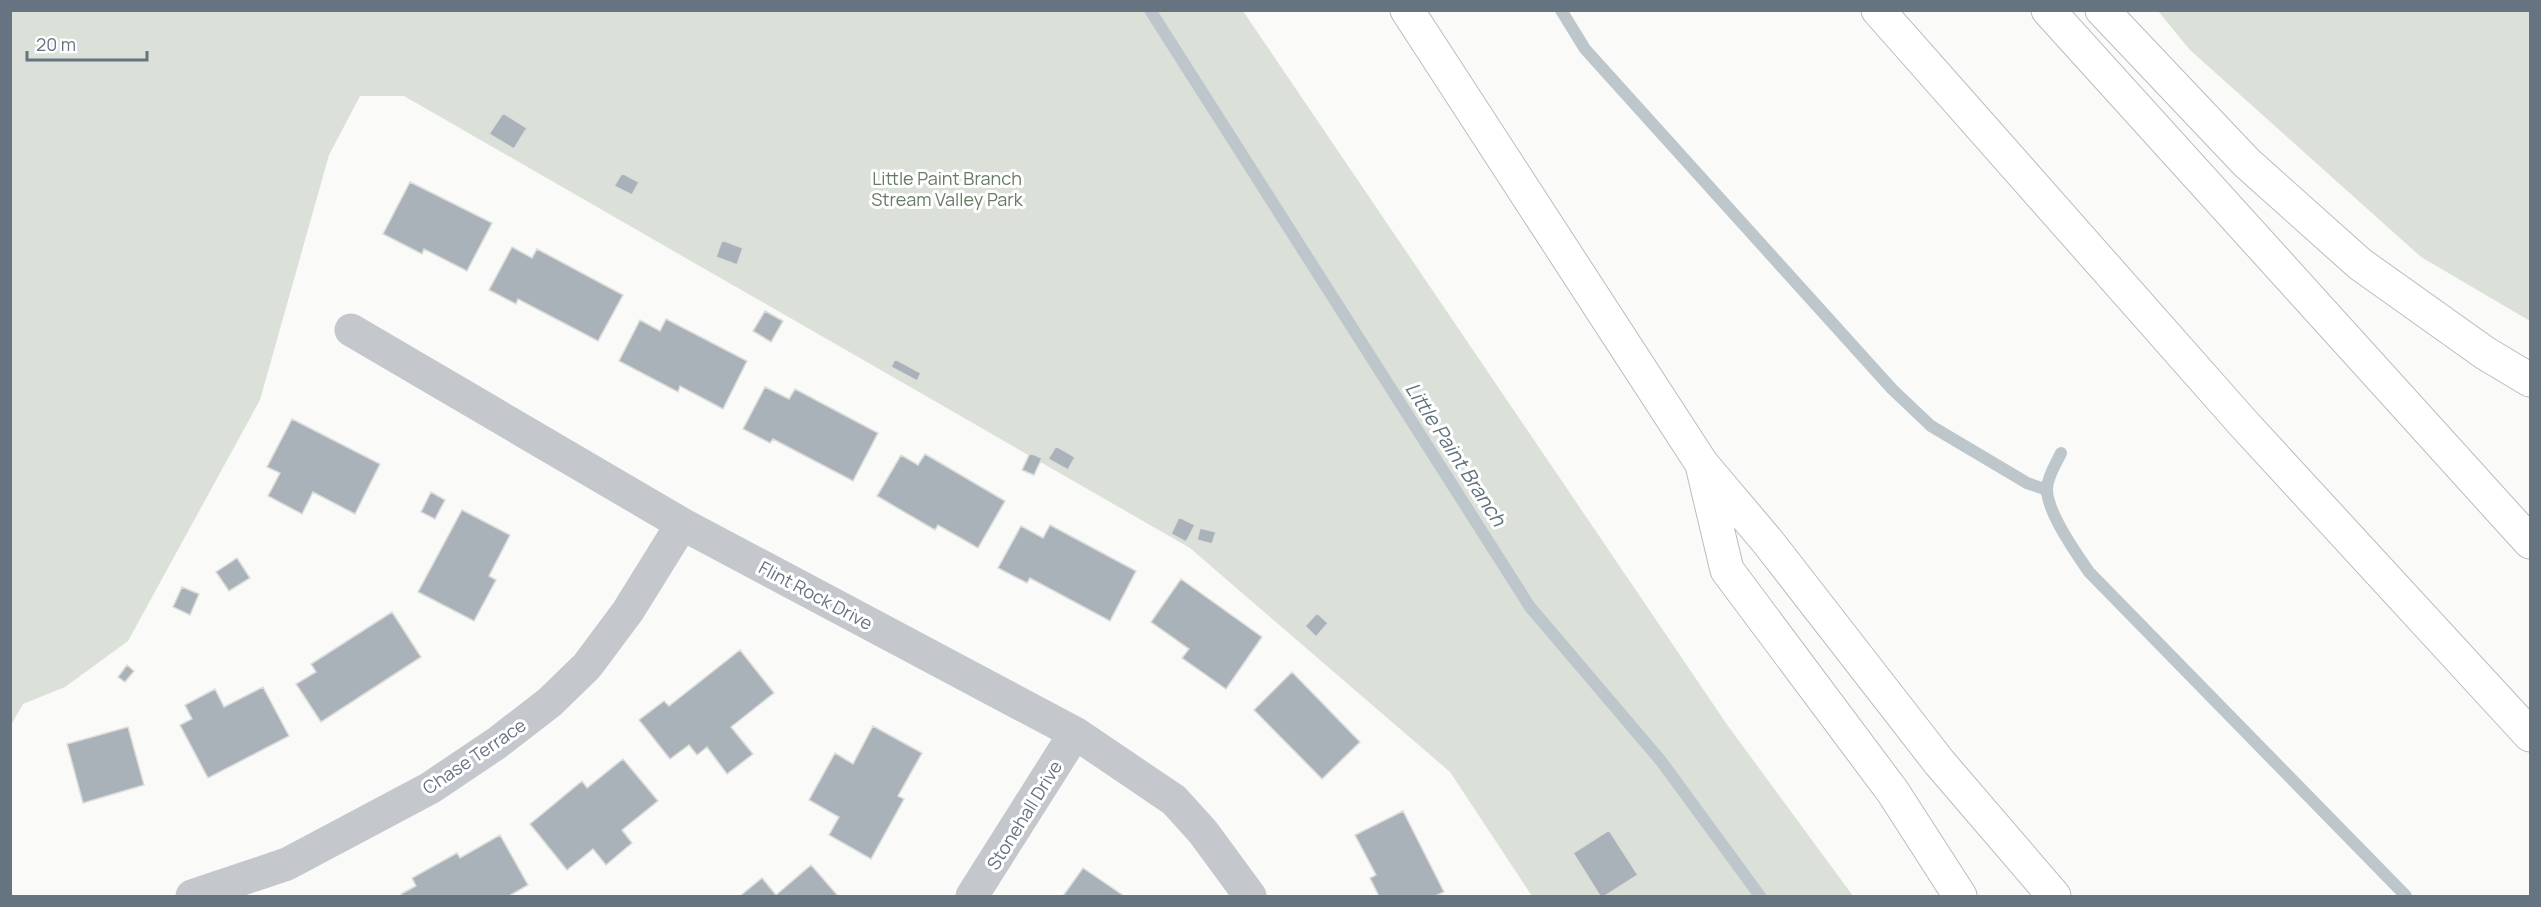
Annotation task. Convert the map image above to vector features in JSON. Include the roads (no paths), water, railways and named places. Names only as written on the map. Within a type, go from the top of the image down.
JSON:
[{"type":"highway","points":[[1407,10],[1702,464],[1768,542],[1939,762],[2054,897]]},
{"type":"highway","points":[[1878,10],[2243,423],[2530,735]]},
{"type":"highway","points":[[2048,10],[2530,542]]},
{"type":"highway","points":[[2102,10],[2247,163],[2360,264],[2485,353],[2530,380]]},
{"type":"highway","points":[[1702,464],[1727,570],[1893,792],[1960,897]]},
{"type":"street","name":"Flint Rock Drive","points":[[351,330],[682,524],[1075,733],[1174,800],[1203,832],[1250,897]]},
{"type":"street","name":"Chase Terrace","points":[[192,897],[287,864],[430,788],[497,743],[550,702],[587,666],[628,611],[682,524]]},
{"type":"street","name":"Stonehall Drive","points":[[972,897],[1075,733]]},
{"type":"waterway","name":"Little Paint Branch","points":[[1150,10],[1530,607],[1661,761],[1760,896]]},
{"type":"waterway","points":[[1561,10],[1585,49],[1892,389],[1931,426],[2027,483],[2047,490]]},
{"type":"waterway","points":[[2061,453],[2049,479],[2048,497],[2056,520],[2089,572],[2406,896]]},
{"type":"park label","name":"Little Paint Branch Stream Valley Park","points":[[947,188]]}]
